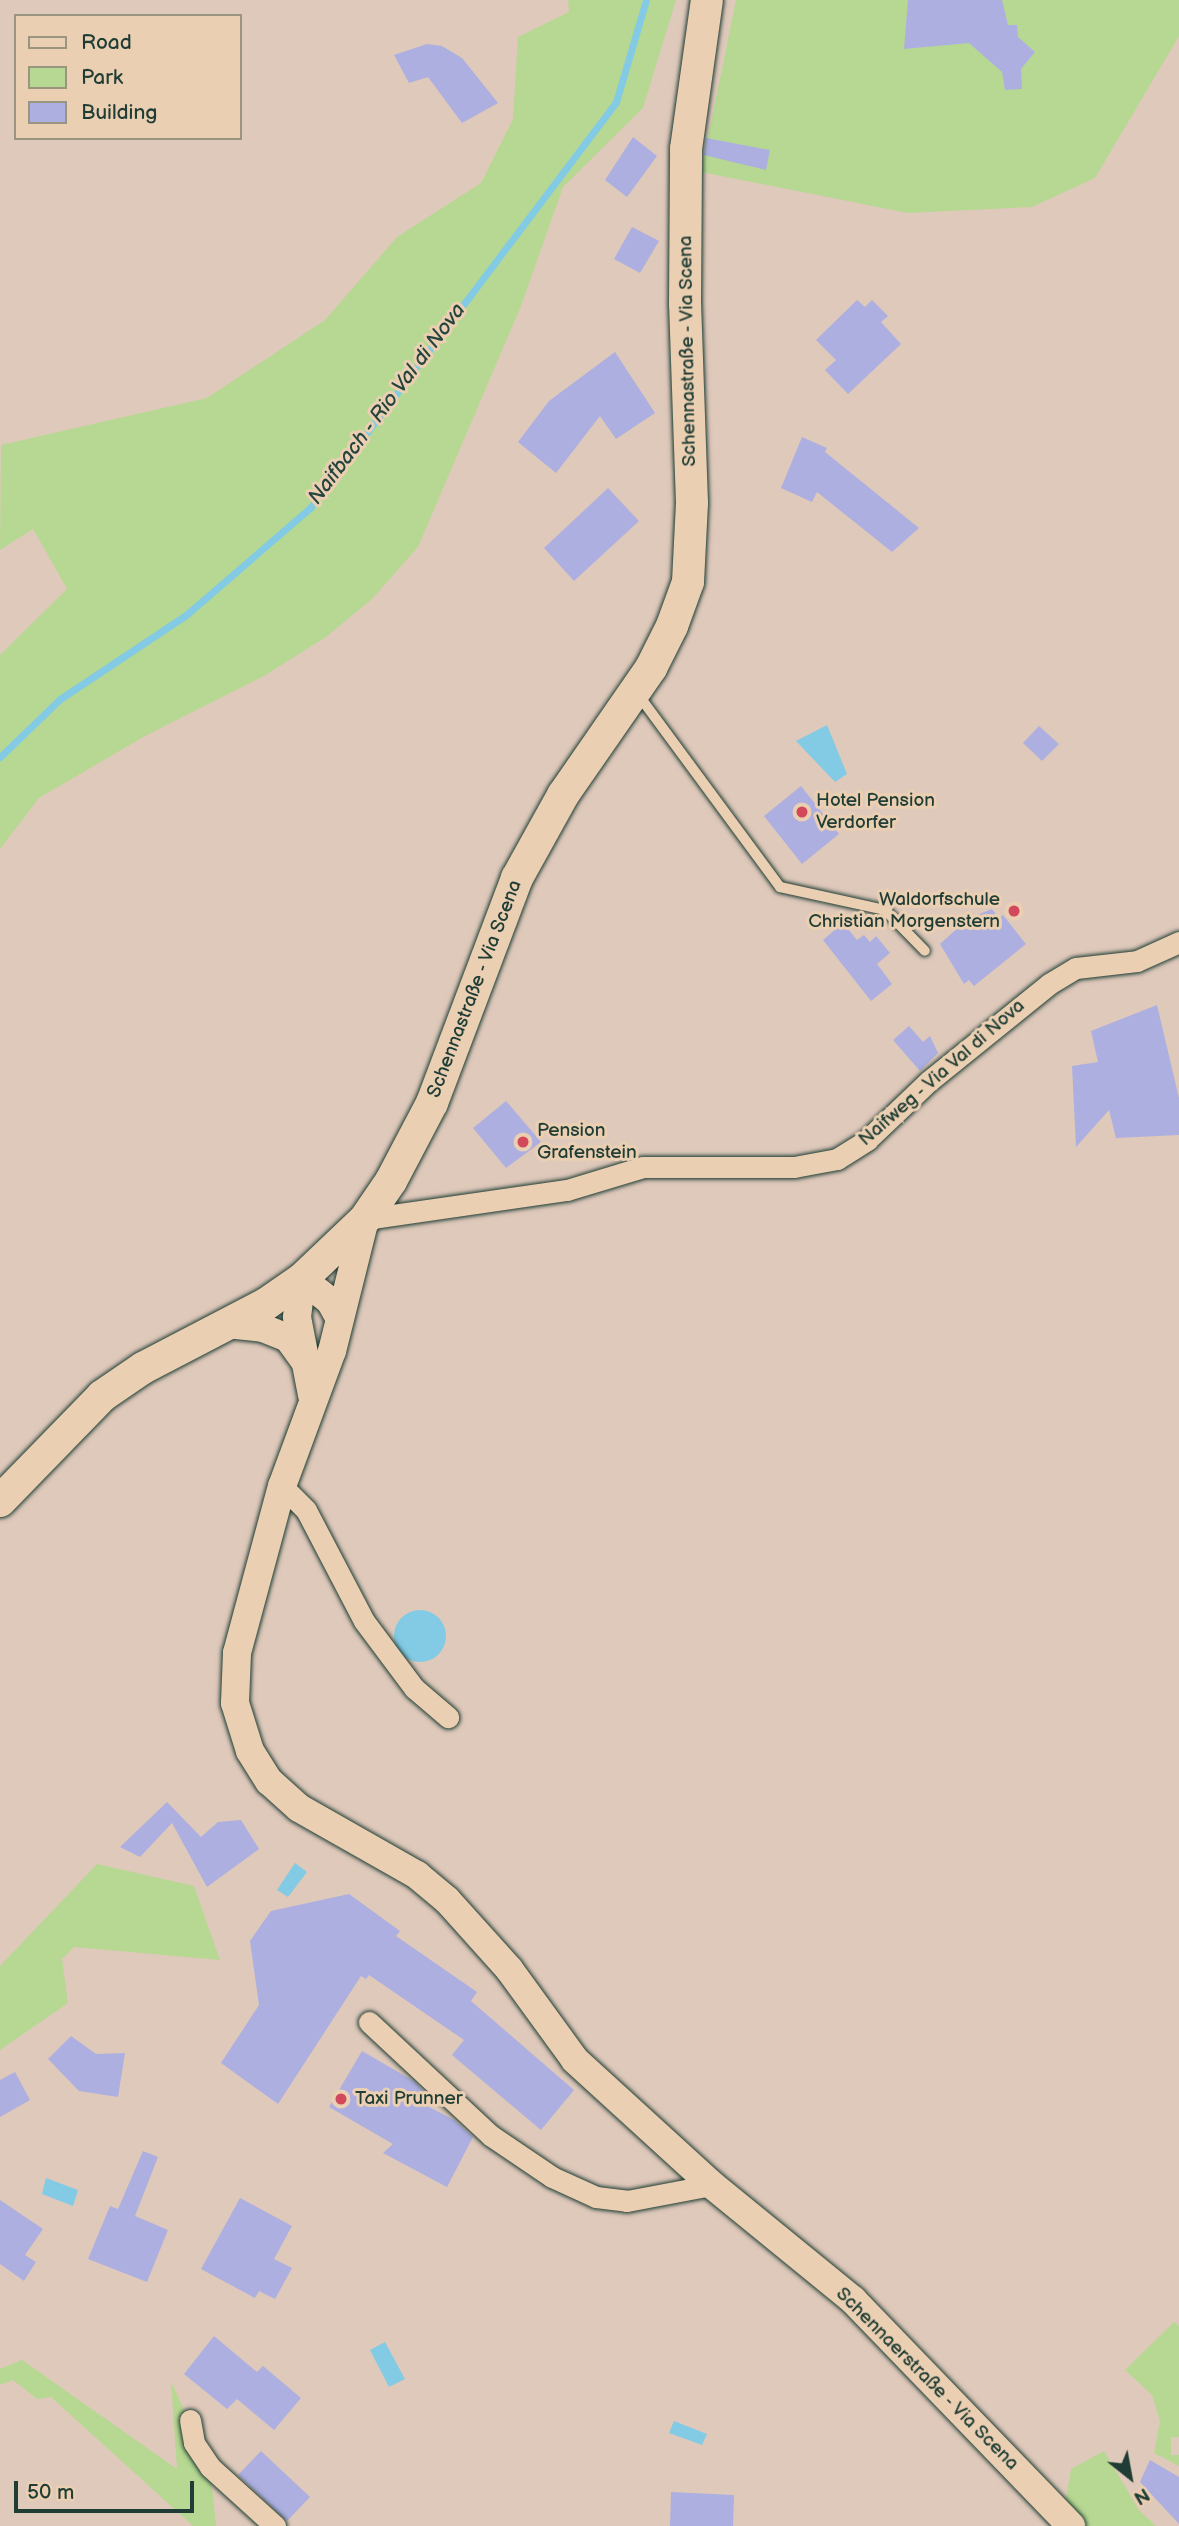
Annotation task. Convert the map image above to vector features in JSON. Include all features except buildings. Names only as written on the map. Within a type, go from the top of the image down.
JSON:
[{"type":"main road","name":"Schennastraße - Via Scena","points":[[302,1279],[365,1219],[391,1181],[432,1103],[517,878],[564,795],[635,690],[673,626],[688,582],[692,503],[685,304],[687,149],[707,0]]},
{"type":"main road","points":[[0,1501],[102,1396],[143,1368],[227,1324],[302,1279]]},
{"type":"street","name":"Naifweg - Via Val di Nova","points":[[365,1219],[567,1190],[643,1167],[794,1167],[837,1159],[867,1140],[929,1081],[1049,984],[1076,968],[1138,961],[1179,942]]},
{"type":"street","name":"Schennastraße - Via Scena","points":[[250,1751],[235,1703],[237,1653],[282,1486],[313,1395],[332,1351],[365,1219]]},
{"type":"street","name":"Schennastraße - Via Scena","points":[[302,1279],[296,1317],[309,1366],[313,1395]]},
{"type":"street","points":[[302,1279],[330,1301],[339,1317]]},
{"type":"street","name":"Schennastraße - Via Scena","points":[[227,1324],[263,1328],[288,1338],[309,1366]]},
{"type":"street","points":[[282,1486],[306,1510],[364,1621],[414,1688],[448,1717]]},
{"type":"street","name":"Schennaerstraße - Via Scena","points":[[250,1751],[269,1782],[299,1808],[417,1875],[447,1900],[483,1938],[576,2060],[712,2185],[853,2300],[1071,2526]]},
{"type":"street","points":[[369,2022],[490,2135],[552,2177],[596,2197],[627,2201],[712,2185]]},
{"type":"street","points":[[190,2420],[194,2443],[209,2467],[275,2526]]},
{"type":"lane","points":[[635,690],[780,887],[885,910],[925,951]]},
{"type":"green space","points":[[568,0],[676,0],[643,108],[563,187],[521,306],[418,547],[373,598],[326,637],[264,676],[145,736],[39,798],[0,849],[0,655],[67,589],[33,529],[0,550],[1,445],[207,398],[325,320],[397,237],[481,183],[513,119],[518,37],[569,12]]},
{"type":"green space","points":[[736,0],[1179,0],[1179,36],[1095,178],[1032,207],[908,213],[701,172]]},
{"type":"green space","points":[[97,1864],[194,1886],[220,1960],[74,1947],[62,1959],[68,2003],[0,2050],[0,1966]]},
{"type":"green space","points":[[1174,2322],[1179,2326],[1179,2437],[1171,2437],[1171,2455],[1179,2455],[1179,2466],[1154,2453],[1160,2421],[1152,2395],[1125,2370]]},
{"type":"green space","points":[[22,2360],[177,2469],[171,2381],[210,2467],[216,2526],[193,2526],[51,2397],[37,2399],[13,2380],[0,2385],[0,2369]]},
{"type":"green space","points":[[1104,2451],[1139,2510],[1156,2526],[1071,2526],[1063,2517],[1071,2469]]},
{"type":"water","points":[[827,725],[847,774],[835,782],[796,741]]},
{"type":"water","points":[[420,1610],[439,1617],[446,1636],[439,1655],[420,1662],[401,1655],[394,1636],[401,1617]]},
{"type":"water","points":[[295,1863],[307,1872],[288,1897],[277,1890]]},
{"type":"water","points":[[46,2178],[78,2190],[73,2206],[42,2194]]},
{"type":"water","points":[[385,2342],[405,2379],[389,2387],[370,2350]]},
{"type":"water","points":[[674,2421],[707,2434],[702,2445],[669,2433]]},
{"type":"waterway","name":"Naifbach - Rio Val di Nova","points":[[0,757],[60,699],[186,615],[310,508],[616,102],[646,0]]},
{"type":"place","name":"Hotel Pension Verdorfer","points":[[802,812]]},
{"type":"place","name":"Waldorfschule Christian Morgenstern","points":[[1014,911]]},
{"type":"place","name":"Pension Grafenstein","points":[[523,1142]]},
{"type":"place","name":"Taxi Prunner","points":[[341,2099]]}]
